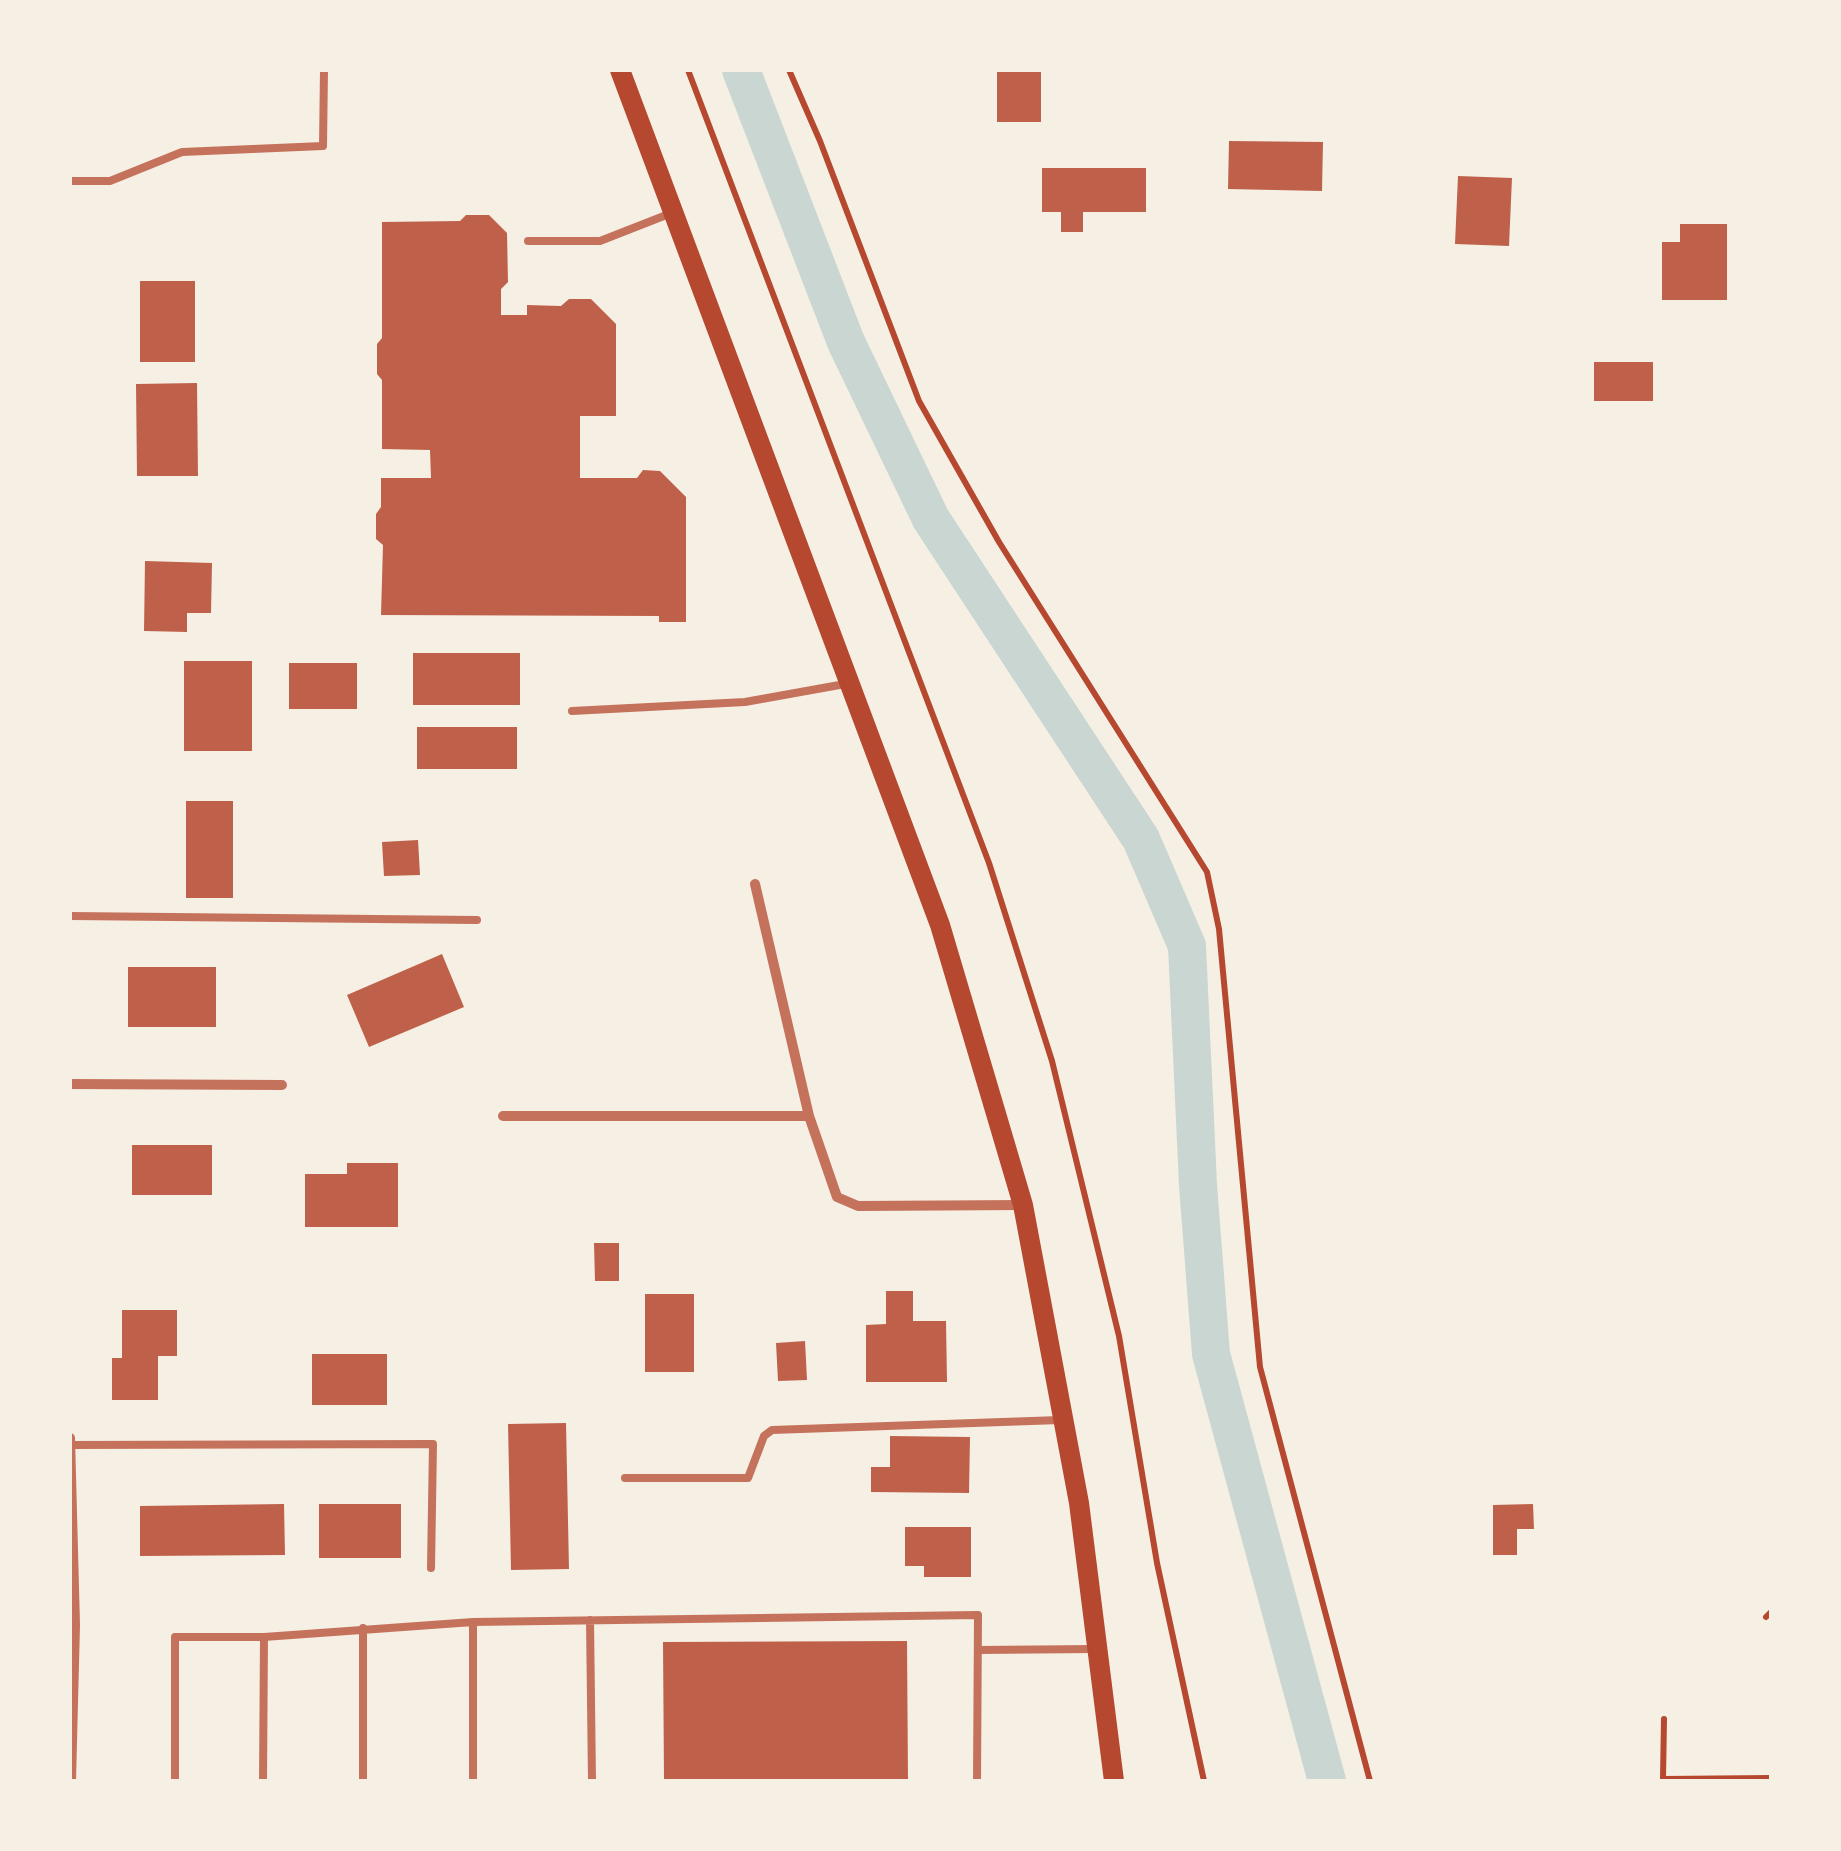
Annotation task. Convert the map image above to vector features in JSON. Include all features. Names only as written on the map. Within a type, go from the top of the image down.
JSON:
[{"type":"main road","points":[[620,70],[940,926],[1022,1206],[1079,1503],[1114,1781]]},
{"type":"street","points":[[755,884],[809,1116],[837,1196],[858,1206],[1022,1206]]},
{"type":"street","points":[[70,1084],[282,1085]]},
{"type":"street","points":[[503,1116],[809,1116]]},
{"type":"street","points":[[70,1441],[71,1781]]},
{"type":"lane","points":[[70,181],[110,182],[182,152],[323,146],[324,70]]},
{"type":"lane","points":[[528,241],[600,241],[674,212]]},
{"type":"lane","points":[[572,711],[746,702],[850,683]]},
{"type":"lane","points":[[70,916],[478,920]]},
{"type":"lane","points":[[624,1478],[748,1478],[764,1436],[772,1430],[1064,1420]]},
{"type":"lane","points":[[70,1441],[433,1444],[431,1568]]},
{"type":"lane","points":[[175,1781],[175,1637],[264,1637],[473,1622],[978,1614],[977,1781]]},
{"type":"lane","points":[[590,1620],[592,1781]]},
{"type":"lane","points":[[473,1622],[473,1781]]},
{"type":"lane","points":[[362,1628],[362,1781]]},
{"type":"lane","points":[[263,1781],[264,1637]]},
{"type":"lane","points":[[978,1650],[1098,1649]]},
{"type":"path","points":[[688,70],[988,863],[1052,1061],[1119,1336],[1157,1563],[1204,1781]]},
{"type":"path","points":[[789,70],[820,140],[919,401],[1009,558],[1207,872],[1219,929],[1260,1367],[1370,1781]]},
{"type":"path","points":[[1664,1719],[1663,1779],[1771,1778]]},
{"type":"building","points":[[997,70],[1041,70],[1041,122],[997,122]]},
{"type":"building","points":[[1229,141],[1323,142],[1322,191],[1228,189]]},
{"type":"building","points":[[1042,168],[1146,168],[1146,212],[1083,212],[1083,232],[1061,232],[1061,212],[1042,212]]},
{"type":"building","points":[[1458,176],[1512,178],[1509,246],[1455,244]]},
{"type":"building","points":[[466,215],[489,215],[507,233],[508,282],[501,289],[501,315],[527,315],[527,305],[561,306],[569,299],[591,299],[616,324],[616,416],[580,416],[580,478],[637,478],[643,470],[660,471],[686,497],[686,622],[659,622],[659,616],[381,615],[383,545],[376,539],[376,514],[381,507],[381,478],[431,478],[430,450],[382,449],[382,380],[377,374],[377,344],[382,338],[382,222],[460,221]]},
{"type":"building","points":[[1680,224],[1727,224],[1727,300],[1662,300],[1662,242],[1680,242]]},
{"type":"building","points":[[140,281],[195,281],[195,362],[140,362]]},
{"type":"building","points":[[1594,362],[1653,362],[1653,401],[1594,401]]},
{"type":"building","points":[[197,383],[198,476],[137,476],[136,384]]},
{"type":"building","points":[[145,561],[212,563],[211,613],[187,613],[187,632],[144,631]]},
{"type":"building","points":[[413,653],[520,653],[520,705],[413,705]]},
{"type":"building","points":[[184,661],[252,661],[252,751],[184,751]]},
{"type":"building","points":[[289,663],[357,663],[357,709],[289,709]]},
{"type":"building","points":[[417,727],[517,727],[517,769],[417,769]]},
{"type":"building","points":[[186,801],[233,801],[233,898],[186,898]]},
{"type":"building","points":[[418,840],[420,875],[384,876],[382,842]]},
{"type":"building","points":[[442,954],[464,1007],[369,1047],[347,995]]},
{"type":"building","points":[[128,967],[216,967],[216,1027],[128,1027]]},
{"type":"building","points":[[132,1145],[212,1145],[212,1195],[132,1195]]},
{"type":"building","points":[[347,1163],[398,1163],[398,1227],[305,1227],[305,1174],[347,1174]]},
{"type":"building","points":[[594,1243],[619,1243],[619,1281],[595,1281]]},
{"type":"building","points":[[886,1291],[913,1291],[913,1321],[946,1321],[947,1382],[866,1382],[866,1325],[886,1324]]},
{"type":"building","points":[[645,1294],[694,1294],[694,1372],[645,1372]]},
{"type":"building","points":[[122,1310],[177,1310],[177,1356],[158,1356],[158,1400],[112,1400],[112,1358],[122,1358]]},
{"type":"building","points":[[805,1341],[807,1380],[778,1381],[776,1343]]},
{"type":"building","points":[[312,1354],[387,1354],[387,1405],[312,1405]]},
{"type":"building","points":[[566,1423],[569,1569],[511,1570],[508,1424]]},
{"type":"building","points":[[890,1436],[970,1437],[969,1493],[871,1492],[871,1467],[890,1467]]},
{"type":"building","points":[[284,1504],[285,1555],[140,1556],[140,1506]]},
{"type":"building","points":[[319,1504],[401,1504],[401,1558],[319,1558]]},
{"type":"building","points":[[1533,1504],[1534,1529],[1517,1529],[1517,1555],[1493,1555],[1493,1505]]},
{"type":"building","points":[[905,1527],[971,1527],[971,1577],[924,1577],[924,1566],[905,1566]]},
{"type":"building","points":[[907,1641],[908,1781],[664,1781],[663,1642]]},
{"type":"waterway","points":[[741,70],[846,342],[931,519],[1141,839],[1187,946],[1198,1185],[1211,1354],[1327,1781]]}]
